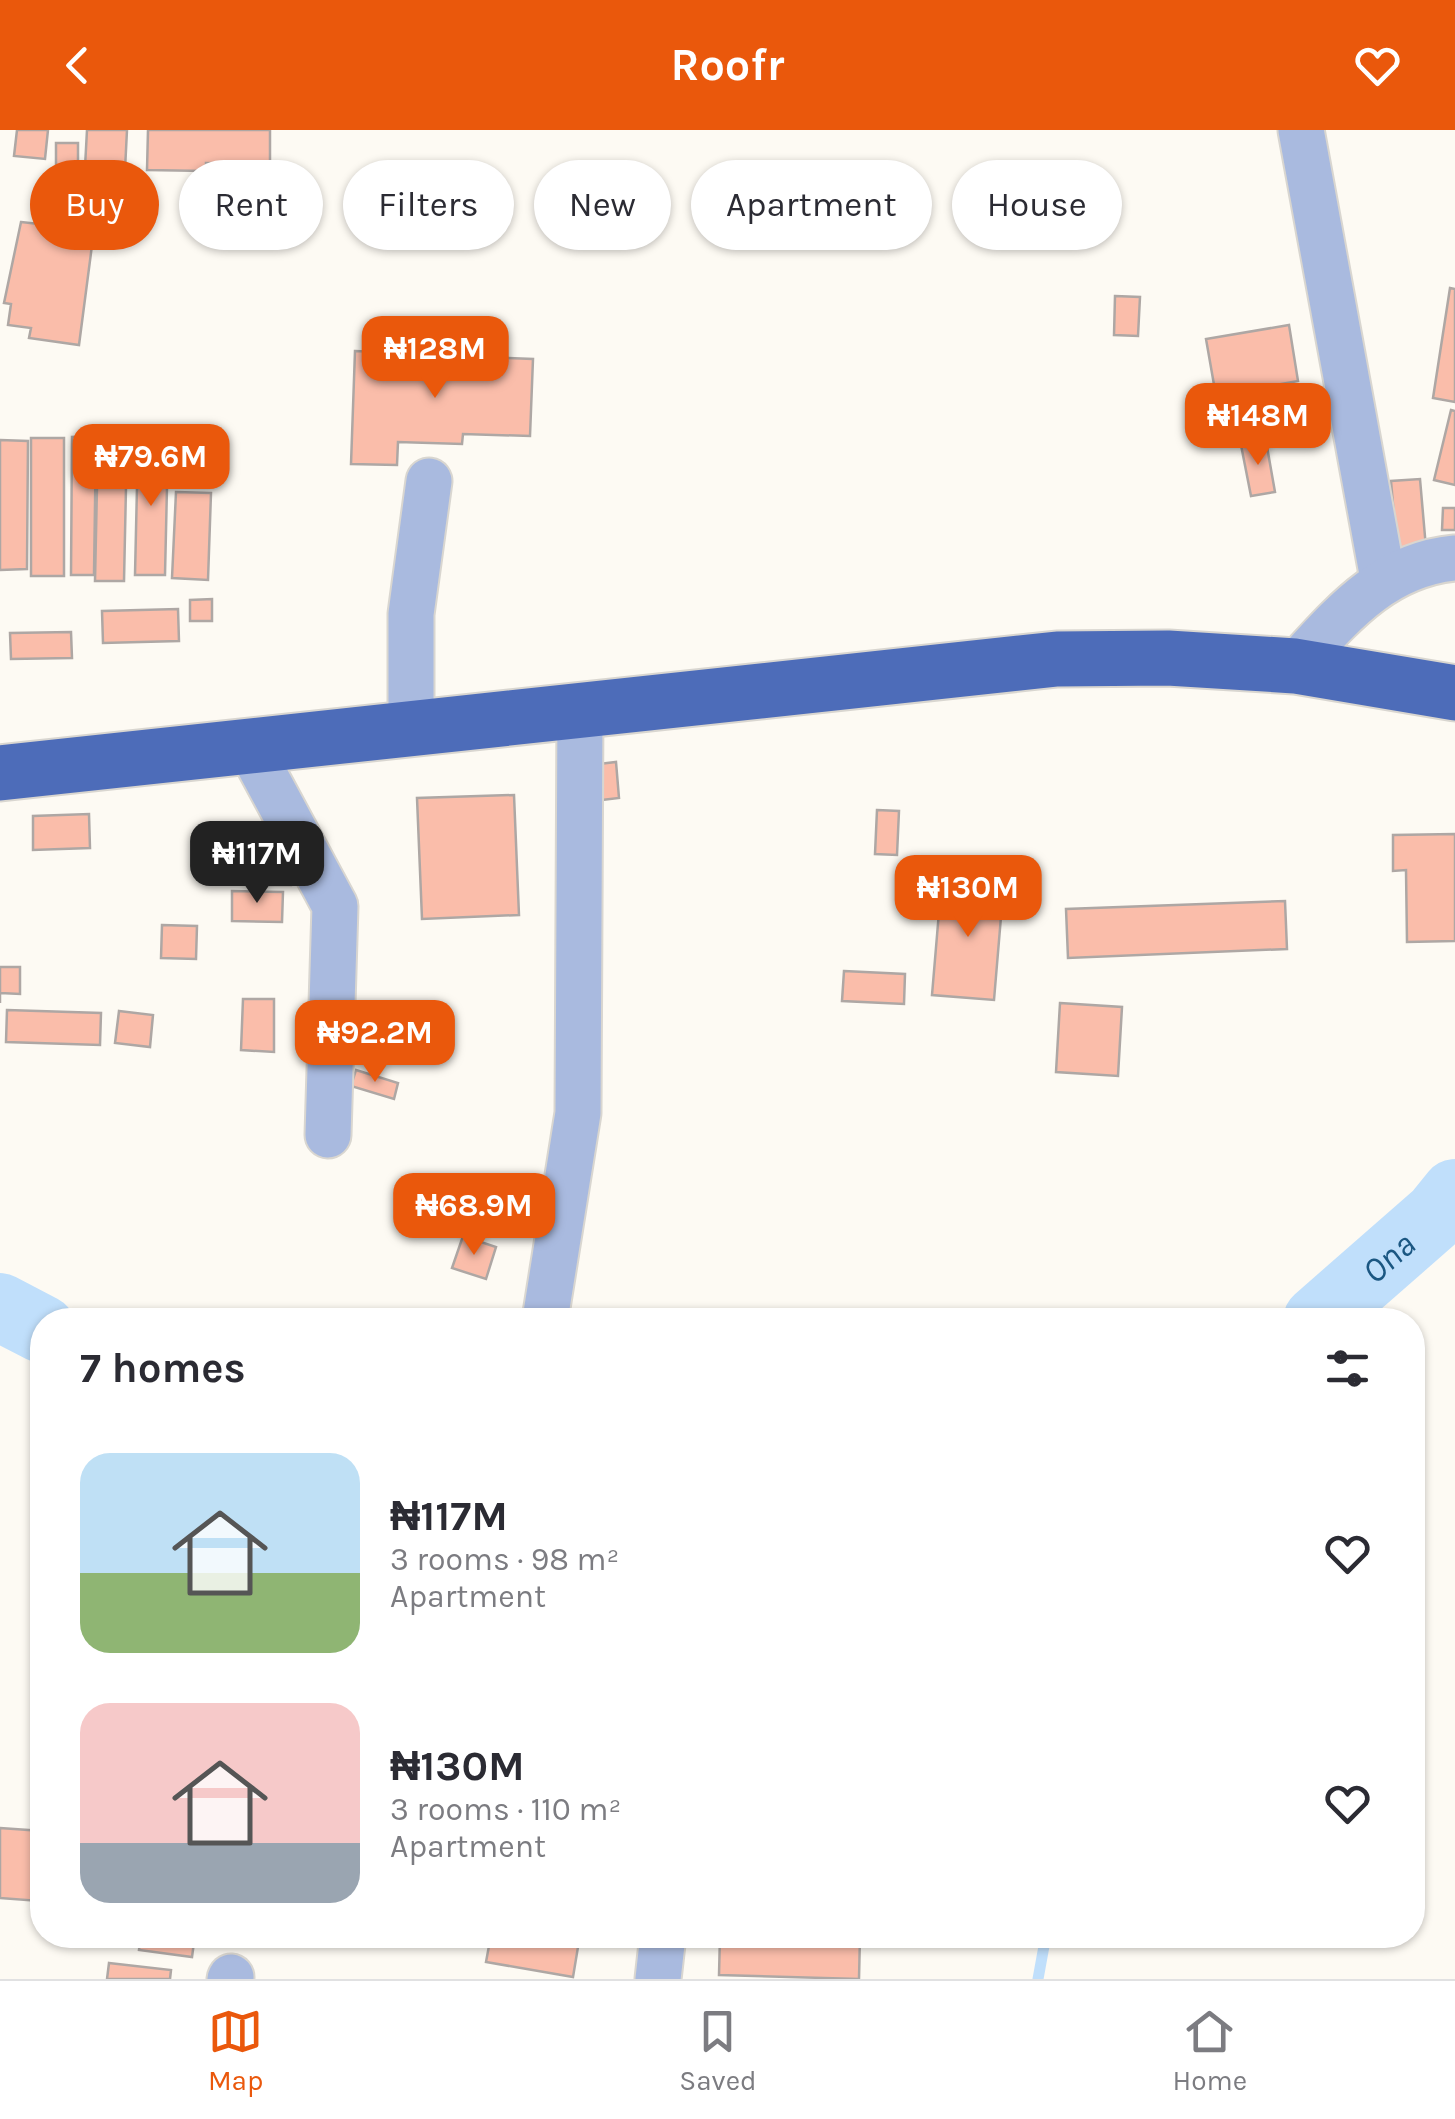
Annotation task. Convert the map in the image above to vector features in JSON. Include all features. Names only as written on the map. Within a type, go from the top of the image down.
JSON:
[{"type":"highway","points":[[0,773],[1058,659],[1168,658],[1295,666],[1455,694]]},
{"type":"street","points":[[1301,130],[1384,579]]},
{"type":"street","points":[[411,730],[412,614],[429,481]]},
{"type":"street","points":[[1295,666],[1352,604],[1384,579],[1455,558]]},
{"type":"street","points":[[547,1308],[578,1113],[580,709]]},
{"type":"street","points":[[249,746],[335,906],[328,1135]]},
{"type":"street","points":[[658,1979],[662,1948]]},
{"type":"building","points":[[17,130],[48,130],[45,159],[14,156]]},
{"type":"building","points":[[87,130],[127,130],[126,160],[85,160]]},
{"type":"building","points":[[148,130],[270,130],[270,160],[179,160],[179,171],[159,170],[159,160],[147,160]]},
{"type":"building","points":[[56,143],[78,143],[78,160],[56,160]]},
{"type":"building","points":[[21,222],[30,223],[30,250],[91,250],[79,345],[29,338],[31,328],[8,325],[11,304],[4,303]]},
{"type":"building","points":[[1450,288],[1455,289],[1455,402],[1433,398]]},
{"type":"building","points":[[1115,296],[1140,297],[1138,336],[1114,335]]},
{"type":"building","points":[[1289,325],[1298,381],[1216,396],[1206,339]]},
{"type":"building","points":[[355,351],[533,359],[530,436],[463,434],[462,444],[398,442],[397,465],[351,464]]},
{"type":"building","points":[[1451,410],[1455,411],[1455,485],[1434,480]]},
{"type":"building","points":[[96,436],[94,575],[71,575],[72,437]]},
{"type":"building","points":[[31,438],[64,438],[64,576],[31,576]]},
{"type":"building","points":[[98,439],[127,440],[124,581],[95,581]]},
{"type":"building","points":[[0,440],[28,441],[27,569],[0,570]]},
{"type":"building","points":[[178,441],[213,444],[209,486],[174,483]]},
{"type":"building","points":[[1266,441],[1275,492],[1251,496],[1241,445]]},
{"type":"building","points":[[138,442],[168,443],[165,575],[135,575]]},
{"type":"building","points":[[1420,479],[1426,548],[1397,550],[1391,481]]},
{"type":"building","points":[[176,492],[211,493],[208,580],[172,578]]},
{"type":"building","points":[[1443,508],[1455,508],[1455,530],[1442,530]]},
{"type":"building","points":[[212,599],[212,621],[190,621],[190,600]]},
{"type":"building","points":[[178,609],[179,641],[103,643],[102,611]]},
{"type":"building","points":[[71,632],[72,658],[11,659],[10,633]]},
{"type":"building","points":[[616,762],[619,798],[593,801],[590,765]]},
{"type":"building","points":[[514,795],[519,915],[422,919],[417,798]]},
{"type":"building","points":[[877,810],[899,811],[897,855],[875,854]]},
{"type":"building","points":[[89,814],[90,848],[33,850],[33,816]]},
{"type":"building","points":[[1455,834],[1455,941],[1407,942],[1406,870],[1393,871],[1393,835]]},
{"type":"building","points":[[268,857],[292,857],[291,885],[268,885]]},
{"type":"building","points":[[963,874],[990,876],[989,892],[1003,893],[994,1000],[932,995],[941,888],[962,890]]},
{"type":"building","points":[[232,891],[283,892],[282,922],[232,921]]},
{"type":"building","points":[[1285,901],[1287,949],[1068,958],[1066,909]]},
{"type":"building","points":[[162,925],[197,926],[196,959],[161,958]]},
{"type":"building","points":[[0,967],[20,967],[20,994],[0,993]]},
{"type":"building","points":[[844,971],[905,974],[904,1004],[842,1001]]},
{"type":"building","points":[[243,999],[274,999],[274,1052],[241,1050]]},
{"type":"building","points":[[1060,1003],[1122,1007],[1118,1076],[1056,1072]]},
{"type":"building","points":[[7,1010],[101,1013],[100,1045],[6,1042]]},
{"type":"building","points":[[119,1011],[153,1015],[150,1047],[115,1043]]},
{"type":"building","points":[[365,1016],[406,1016],[405,1031],[364,1031]]},
{"type":"building","points":[[356,1070],[398,1083],[394,1099],[351,1086]]},
{"type":"building","points":[[463,1236],[496,1247],[486,1279],[452,1268]]},
{"type":"building","points":[[0,1828],[30,1830],[30,1900],[0,1898]]},
{"type":"building","points":[[139,1948],[193,1948],[192,1957]]},
{"type":"building","points":[[489,1948],[578,1948],[573,1977],[486,1962]]},
{"type":"building","points":[[720,1948],[860,1948],[859,1979],[719,1975]]},
{"type":"building","points":[[109,1963],[171,1970],[170,1979],[107,1979]]},
{"type":"waterway","name":"Ona","points":[[1331,1308],[1438,1214],[1455,1193]]},
{"type":"waterway","name":"Ona","points":[[0,1307],[30,1323]]},
{"type":"waterway","points":[[1038,1979],[1044,1948]]}]
